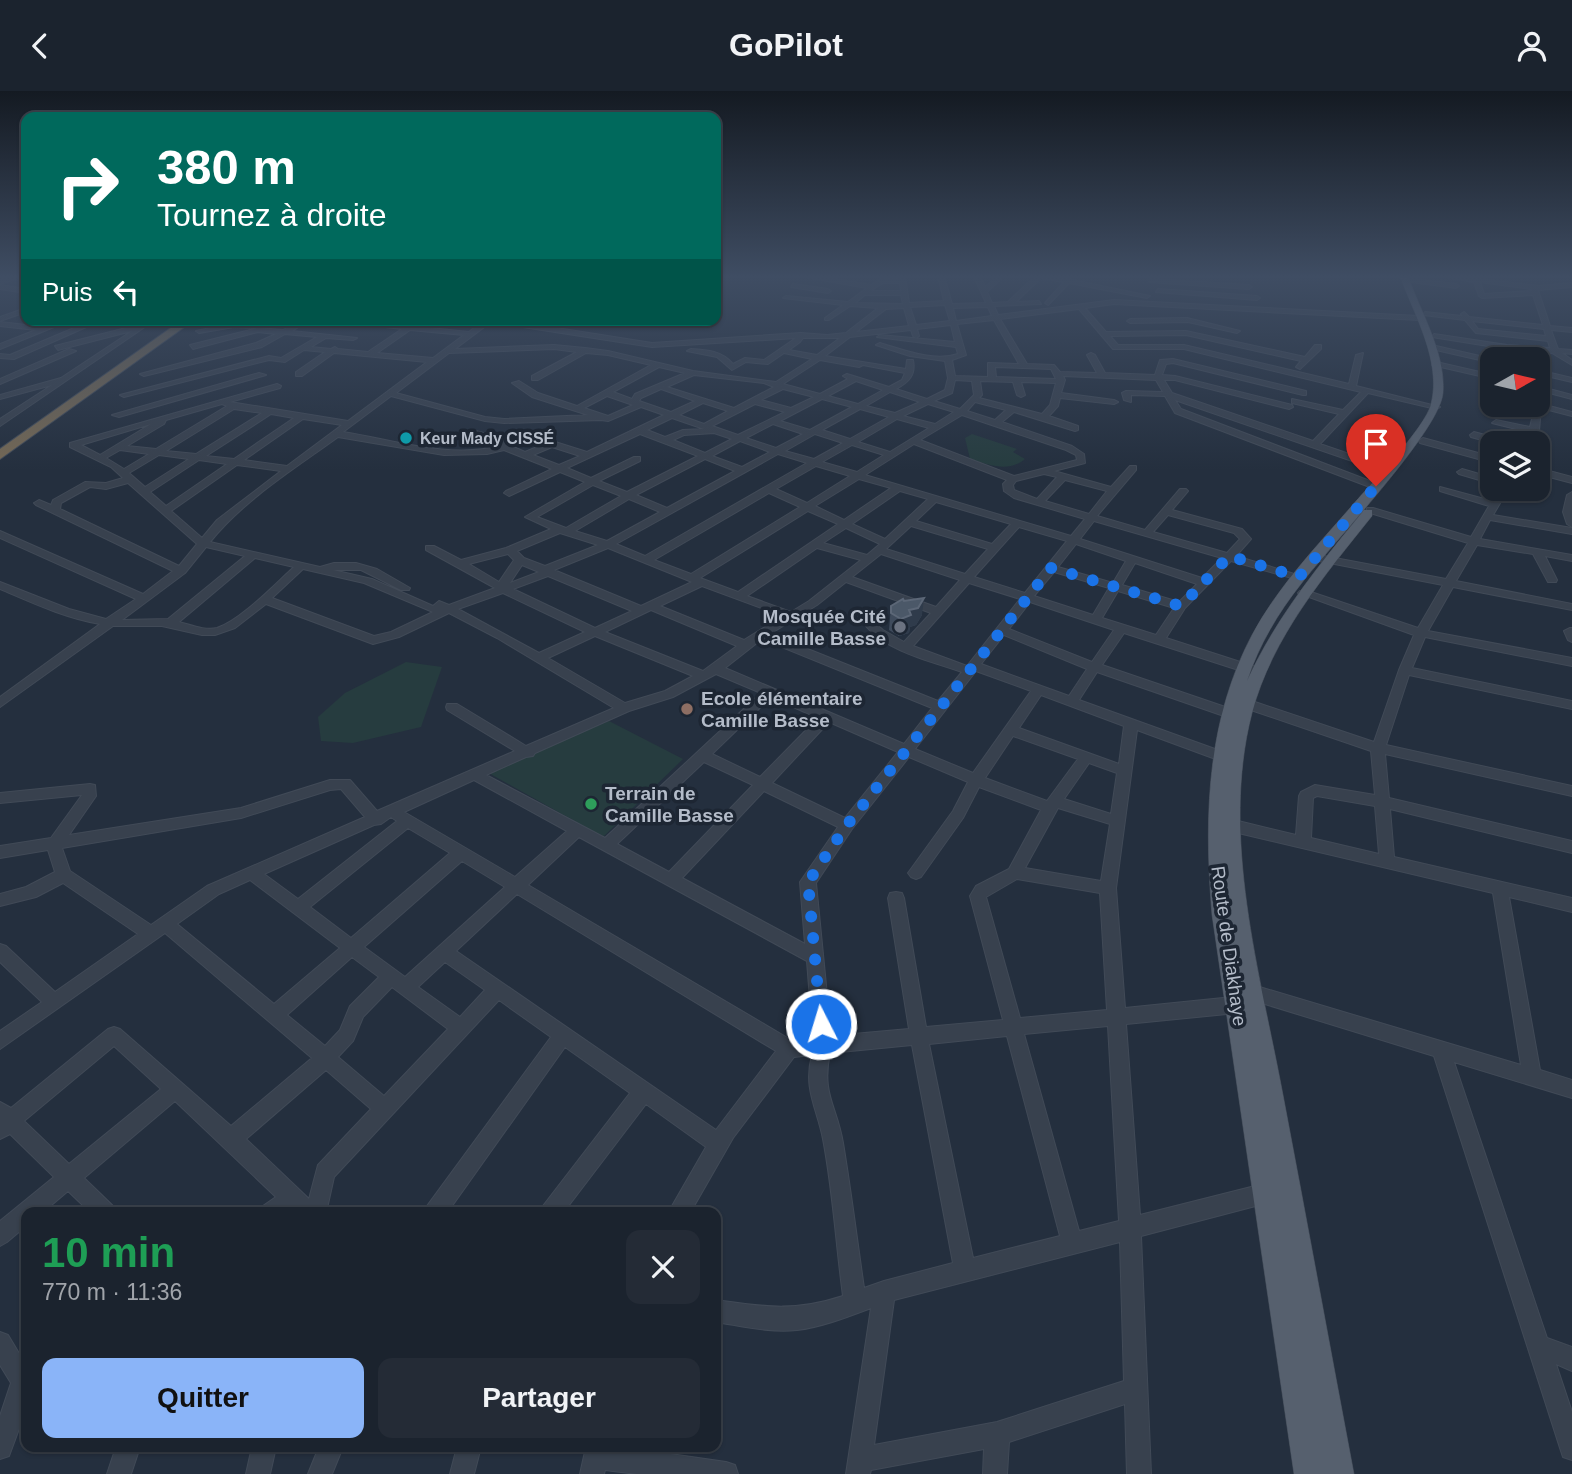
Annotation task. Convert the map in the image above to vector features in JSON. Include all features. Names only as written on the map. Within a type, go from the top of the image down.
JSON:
[{"type":"highway","points":[[0,447],[151,341]]},
{"type":"highway","points":[[0,455],[160,341]]},
{"type":"main road","name":"Route de Diakhaye","points":[[1322,559],[1370,510],[1443,417],[1449,403],[1433,341]]},
{"type":"main road","name":"Route de Diakhaye","points":[[1310,1474],[1222,915],[1216,856],[1221,756],[1229,713],[1251,670],[1277,632],[1302,585],[1436,407],[1439,384],[1438,353],[1433,341]]},
{"type":"main road","name":"Route de Diakhaye","points":[[1251,670],[1236,761],[1234,826],[1242,932],[1338,1474]]},
{"type":"street","points":[[11,357],[50,341]]},
{"type":"street","points":[[58,348],[85,341]]},
{"type":"street","points":[[0,423],[15,408],[123,341]]},
{"type":"street","points":[[192,347],[214,341]]},
{"type":"street","points":[[144,374],[269,341]]},
{"type":"street","points":[[124,395],[271,357],[280,360],[316,341]]},
{"type":"street","points":[[299,374],[349,341]]},
{"type":"street","points":[[369,355],[386,341]]},
{"type":"street","points":[[0,703],[181,571],[202,543],[243,503],[462,341]]},
{"type":"street","points":[[631,341],[714,353],[724,358],[732,368]]},
{"type":"street","points":[[714,353],[729,341],[909,372]]},
{"type":"street","points":[[662,345],[735,341]]},
{"type":"street","points":[[703,381],[745,361],[765,362],[797,341]]},
{"type":"street","points":[[706,426],[754,401],[842,341]]},
{"type":"street","points":[[462,563],[510,550],[564,530],[741,438],[821,395],[850,375],[886,341]]},
{"type":"street","points":[[923,341],[961,345]]},
{"type":"street","points":[[880,345],[911,354],[947,359],[962,355],[959,341]]},
{"type":"street","points":[[1009,341],[1023,365]]},
{"type":"street","points":[[1112,341],[1119,347],[1184,347],[1436,407]]},
{"type":"street","points":[[1184,347],[1185,341]]},
{"type":"street","points":[[1217,341],[1306,361]]},
{"type":"street","points":[[1551,341],[1555,352],[1572,363]]},
{"type":"street","points":[[1263,351],[1270,345]]},
{"type":"street","points":[[37,346],[104,353]]},
{"type":"street","points":[[448,351],[554,347],[585,350],[693,373],[779,385],[936,427]]},
{"type":"street","points":[[1270,384],[1306,361],[1318,347]]},
{"type":"street","points":[[303,348],[436,361]]},
{"type":"street","points":[[535,378],[585,350]]},
{"type":"street","points":[[1438,353],[1480,350]]},
{"type":"street","points":[[1550,351],[1572,352]]},
{"type":"street","points":[[0,382],[82,352]]},
{"type":"street","points":[[76,361],[104,353]]},
{"type":"street","points":[[228,353],[277,386],[74,444],[127,476],[202,543],[319,571],[338,565],[356,564],[447,608],[624,708]]},
{"type":"street","points":[[1438,353],[1480,358]]},
{"type":"street","points":[[1438,353],[1480,371]]},
{"type":"street","points":[[264,599],[373,641],[396,635],[447,608],[547,571],[607,545],[743,471],[905,381],[911,354]]},
{"type":"street","points":[[1091,355],[1102,376]]},
{"type":"street","points":[[1352,387],[1360,355]]},
{"type":"street","points":[[0,356],[16,359],[0,366]]},
{"type":"street","points":[[579,408],[676,358]]},
{"type":"street","points":[[1550,358],[1572,363]]},
{"type":"street","points":[[644,561],[896,416],[949,391],[952,378],[947,359]]},
{"type":"street","points":[[1303,393],[1168,361],[1163,362],[1158,377],[1178,411],[1273,451],[1376,486]]},
{"type":"street","points":[[28,371],[65,364]]},
{"type":"street","points":[[992,379],[991,365],[1052,365],[1059,377],[1058,395],[1054,406],[1044,417]]},
{"type":"street","points":[[1241,377],[1257,365]]},
{"type":"street","points":[[174,366],[207,390]]},
{"type":"street","points":[[28,371],[42,384]]},
{"type":"street","points":[[637,403],[638,396],[693,373]]},
{"type":"street","points":[[116,415],[262,375]]},
{"type":"street","points":[[850,375],[962,411],[1080,454],[1082,461],[1013,479],[1008,484],[1009,491],[1229,556],[1421,633],[1572,662]]},
{"type":"street","points":[[1550,376],[1572,382],[1561,394]]},
{"type":"street","points":[[15,408],[3,396],[68,377]]},
{"type":"street","points":[[952,378],[1175,378],[1242,395],[1345,413]]},
{"type":"street","points":[[537,659],[646,608],[696,580],[807,506],[962,411],[976,400],[978,390],[975,379]]},
{"type":"street","points":[[1282,414],[1317,379]]},
{"type":"street","points":[[1016,380],[1021,395]]},
{"type":"street","points":[[516,383],[535,395],[606,418]]},
{"type":"street","points":[[661,387],[735,411]]},
{"type":"street","points":[[681,393],[692,387]]},
{"type":"street","points":[[1314,445],[1366,391]]},
{"type":"street","points":[[1550,391],[1572,397]]},
{"type":"street","points":[[607,393],[776,451],[1074,540],[1203,582]]},
{"type":"street","points":[[1128,400],[1126,393],[1166,394],[1236,417],[1271,425],[1294,438],[1390,471]]},
{"type":"street","points":[[392,394],[485,419],[504,421],[606,418]]},
{"type":"street","points":[[1058,395],[1114,402]]},
{"type":"street","points":[[1236,417],[1232,405],[1242,395]]},
{"type":"street","points":[[1076,408],[1081,397]]},
{"type":"street","points":[[509,493],[703,400]]},
{"type":"street","points":[[976,400],[1013,408],[1075,428]]},
{"type":"street","points":[[754,401],[792,411]]},
{"type":"street","points":[[223,402],[233,406],[350,424]]},
{"type":"street","points":[[591,428],[637,403]]},
{"type":"street","points":[[0,404],[15,408]]},
{"type":"street","points":[[55,512],[56,502],[85,485],[106,486],[127,476],[157,452],[233,406]]},
{"type":"street","points":[[996,423],[1013,408]]},
{"type":"street","points":[[1550,410],[1572,414]]},
{"type":"street","points":[[145,491],[270,411]]},
{"type":"street","points":[[164,511],[304,415]]},
{"type":"street","points":[[1496,423],[1535,431],[1536,417]]},
{"type":"street","points":[[100,458],[162,422],[163,418]]},
{"type":"street","points":[[485,419],[492,436]]},
{"type":"street","points":[[773,421],[892,454]]},
{"type":"street","points":[[641,431],[743,471]]},
{"type":"street","points":[[665,440],[682,433],[719,431]]},
{"type":"street","points":[[337,434],[438,450],[484,454],[505,447],[667,511]]},
{"type":"street","points":[[475,434],[502,440],[505,447]]},
{"type":"street","points":[[1474,435],[1480,437]]},
{"type":"street","points":[[1273,451],[1294,438]]},
{"type":"street","points":[[914,441],[1013,479]]},
{"type":"street","points":[[1423,441],[1480,456]]},
{"type":"street","points":[[525,455],[552,444],[587,455]]},
{"type":"street","points":[[117,447],[289,469]]},
{"type":"street","points":[[638,459],[593,480],[530,516],[738,597],[793,615]]},
{"type":"street","points":[[855,1303],[833,1139],[817,1085],[823,1046],[808,882],[847,825],[1133,468]]},
{"type":"street","points":[[1045,471],[1113,490]]},
{"type":"street","points":[[1462,472],[1480,477]]},
{"type":"street","points":[[1550,474],[1572,480]]},
{"type":"street","points":[[1039,502],[1063,476]]},
{"type":"street","points":[[738,597],[898,487]]},
{"type":"street","points":[[769,489],[845,524],[882,546],[967,578],[1251,670]]},
{"type":"street","points":[[1443,489],[1494,505]]},
{"type":"street","points":[[1147,533],[1183,491]]},
{"type":"street","points":[[1572,495],[1572,523]]},
{"type":"street","points":[[299,907],[400,817],[475,775],[624,708],[669,694],[710,673],[745,646],[813,603],[935,498]]},
{"type":"street","points":[[1387,862],[1378,748],[1421,633],[1496,501]]},
{"type":"street","points":[[39,503],[181,571]]},
{"type":"street","points":[[1370,510],[1472,541],[1572,558]]},
{"type":"street","points":[[1159,640],[1181,606],[1246,538],[1244,534],[1164,511]]},
{"type":"street","points":[[1488,517],[1572,531]]},
{"type":"street","points":[[909,522],[994,548]]},
{"type":"street","points":[[906,647],[1017,523]]},
{"type":"street","points":[[0,534],[145,599]]},
{"type":"street","points":[[813,544],[867,558]]},
{"type":"street","points":[[430,548],[462,563],[503,588],[593,631],[769,692],[976,780],[1052,805],[1117,821]]},
{"type":"street","points":[[510,550],[520,560],[745,646]]},
{"type":"street","points":[[1537,552],[1552,580]]},
{"type":"street","points":[[171,623],[253,555]]},
{"type":"street","points":[[1322,559],[1446,585],[1572,607]]},
{"type":"street","points":[[503,588],[520,560]]},
{"type":"street","points":[[1096,619],[1132,560]]},
{"type":"street","points":[[0,585],[81,618],[109,623],[171,623],[187,630],[221,630],[264,599],[301,566]]},
{"type":"street","points":[[1051,568],[1181,606]]},
{"type":"street","points":[[844,578],[937,611]]},
{"type":"street","points":[[872,626],[878,634],[906,647],[1038,690],[1221,756]]},
{"type":"street","points":[[1071,702],[1121,628]]},
{"type":"street","points":[[1003,631],[1094,667],[1229,713]]},
{"type":"street","points":[[764,636],[941,707]]},
{"type":"street","points":[[1405,670],[1572,705]]},
{"type":"street","points":[[916,873],[958,814],[976,780],[1038,690]]},
{"type":"street","points":[[607,845],[769,692]]},
{"type":"street","points":[[1247,703],[1378,748],[1572,791]]},
{"type":"street","points":[[452,707],[528,753]]},
{"type":"street","points":[[671,880],[827,716]]},
{"type":"street","points":[[1131,725],[1108,888],[1130,1229],[1139,1474]]},
{"type":"street","points":[[1011,730],[1085,759],[1125,771]]},
{"type":"street","points":[[702,754],[847,825]]},
{"type":"street","points":[[1015,873],[1026,846],[1085,759]]},
{"type":"street","points":[[475,775],[815,957]]},
{"type":"street","points":[[0,852],[241,813],[330,785],[345,784],[376,820]]},
{"type":"street","points":[[0,798],[90,789],[89,796],[54,845]]},
{"type":"street","points":[[1303,842],[1306,796],[1315,790],[1382,802],[1572,847]]},
{"type":"street","points":[[0,1041],[213,890],[376,820],[400,817],[789,1049],[1237,1005],[1253,993],[1572,1089]]},
{"type":"street","points":[[1234,826],[1572,905]]},
{"type":"street","points":[[407,986],[578,829]]},
{"type":"street","points":[[54,845],[64,875],[157,928],[274,1015],[386,1109]]},
{"type":"street","points":[[274,1015],[458,853]]},
{"type":"street","points":[[251,873],[461,1028]]},
{"type":"street","points":[[1072,1243],[978,896],[982,890],[1015,873],[1108,888]]},
{"type":"street","points":[[0,900],[30,893],[64,875]]},
{"type":"street","points":[[1500,888],[1532,1077]]},
{"type":"street","points":[[896,898],[919,1037],[965,1271]]},
{"type":"street","points":[[0,951],[54,1002]]},
{"type":"street","points":[[444,952],[719,1144]]},
{"type":"street","points":[[232,1139],[326,1058],[347,1035],[356,1012],[392,975]]},
{"type":"street","points":[[317,1207],[325,1172],[498,989]]},
{"type":"street","points":[[100,1207],[69,1176],[3,1121],[114,1035],[232,1139],[302,1207]]},
{"type":"street","points":[[438,1207],[563,1035]]},
{"type":"street","points":[[682,1207],[735,1118],[789,1049]]},
{"type":"street","points":[[1441,1050],[1572,1448]]},
{"type":"street","points":[[33,1207],[175,1089]]},
{"type":"street","points":[[555,1207],[643,1092]]},
{"type":"street","points":[[721,1312],[789,1319],[1267,1193]]},
{"type":"street","points":[[279,1207],[292,1198]]},
{"type":"street","points":[[0,1235],[21,1217]]},
{"type":"street","points":[[884,1292],[859,1467],[997,1434],[1136,1389]]},
{"type":"street","points":[[0,1343],[21,1378]]},
{"type":"street","points":[[1539,1346],[1572,1359]]},
{"type":"street","points":[[0,1447],[21,1393]]},
{"type":"street","points":[[995,1474],[997,1434]]},
{"type":"street","points":[[119,1474],[126,1452]]},
{"type":"street","points":[[258,1474],[263,1452]]},
{"type":"street","points":[[320,1474],[329,1452]]},
{"type":"street","points":[[461,1474],[468,1452]]},
{"type":"street","points":[[596,1459],[721,1474]]},
{"type":"green space","points":[[972,434],[1017,449],[1013,452],[1025,459],[1005,467],[970,459],[965,438]]},
{"type":"green space","points":[[406,662],[442,667],[421,727],[353,743],[321,741],[318,717],[345,693]]},
{"type":"green space","name":"Terrain de Camille Basse","points":[[609,721],[683,759],[603,837],[487,772]]},
{"type":"building","points":[[924,598],[918,608],[909,610],[911,615],[901,619],[891,613],[891,606],[903,599]]},
{"type":"place","name":"Keur Mady CISSÉ","points":[[406,438]]},
{"type":"place","name":"Mosquée Cité Camille Basse","points":[[900,627]]},
{"type":"place","name":"Ecole élémentaire Camille Basse","points":[[687,709]]},
{"type":"place","name":"Terrain de Camille Basse","points":[[591,804]]},
{"type":"route","points":[[821,1024],[808,882],[847,825],[1051,568],[1181,606],[1229,556],[1299,577],[1376,486]]}]
